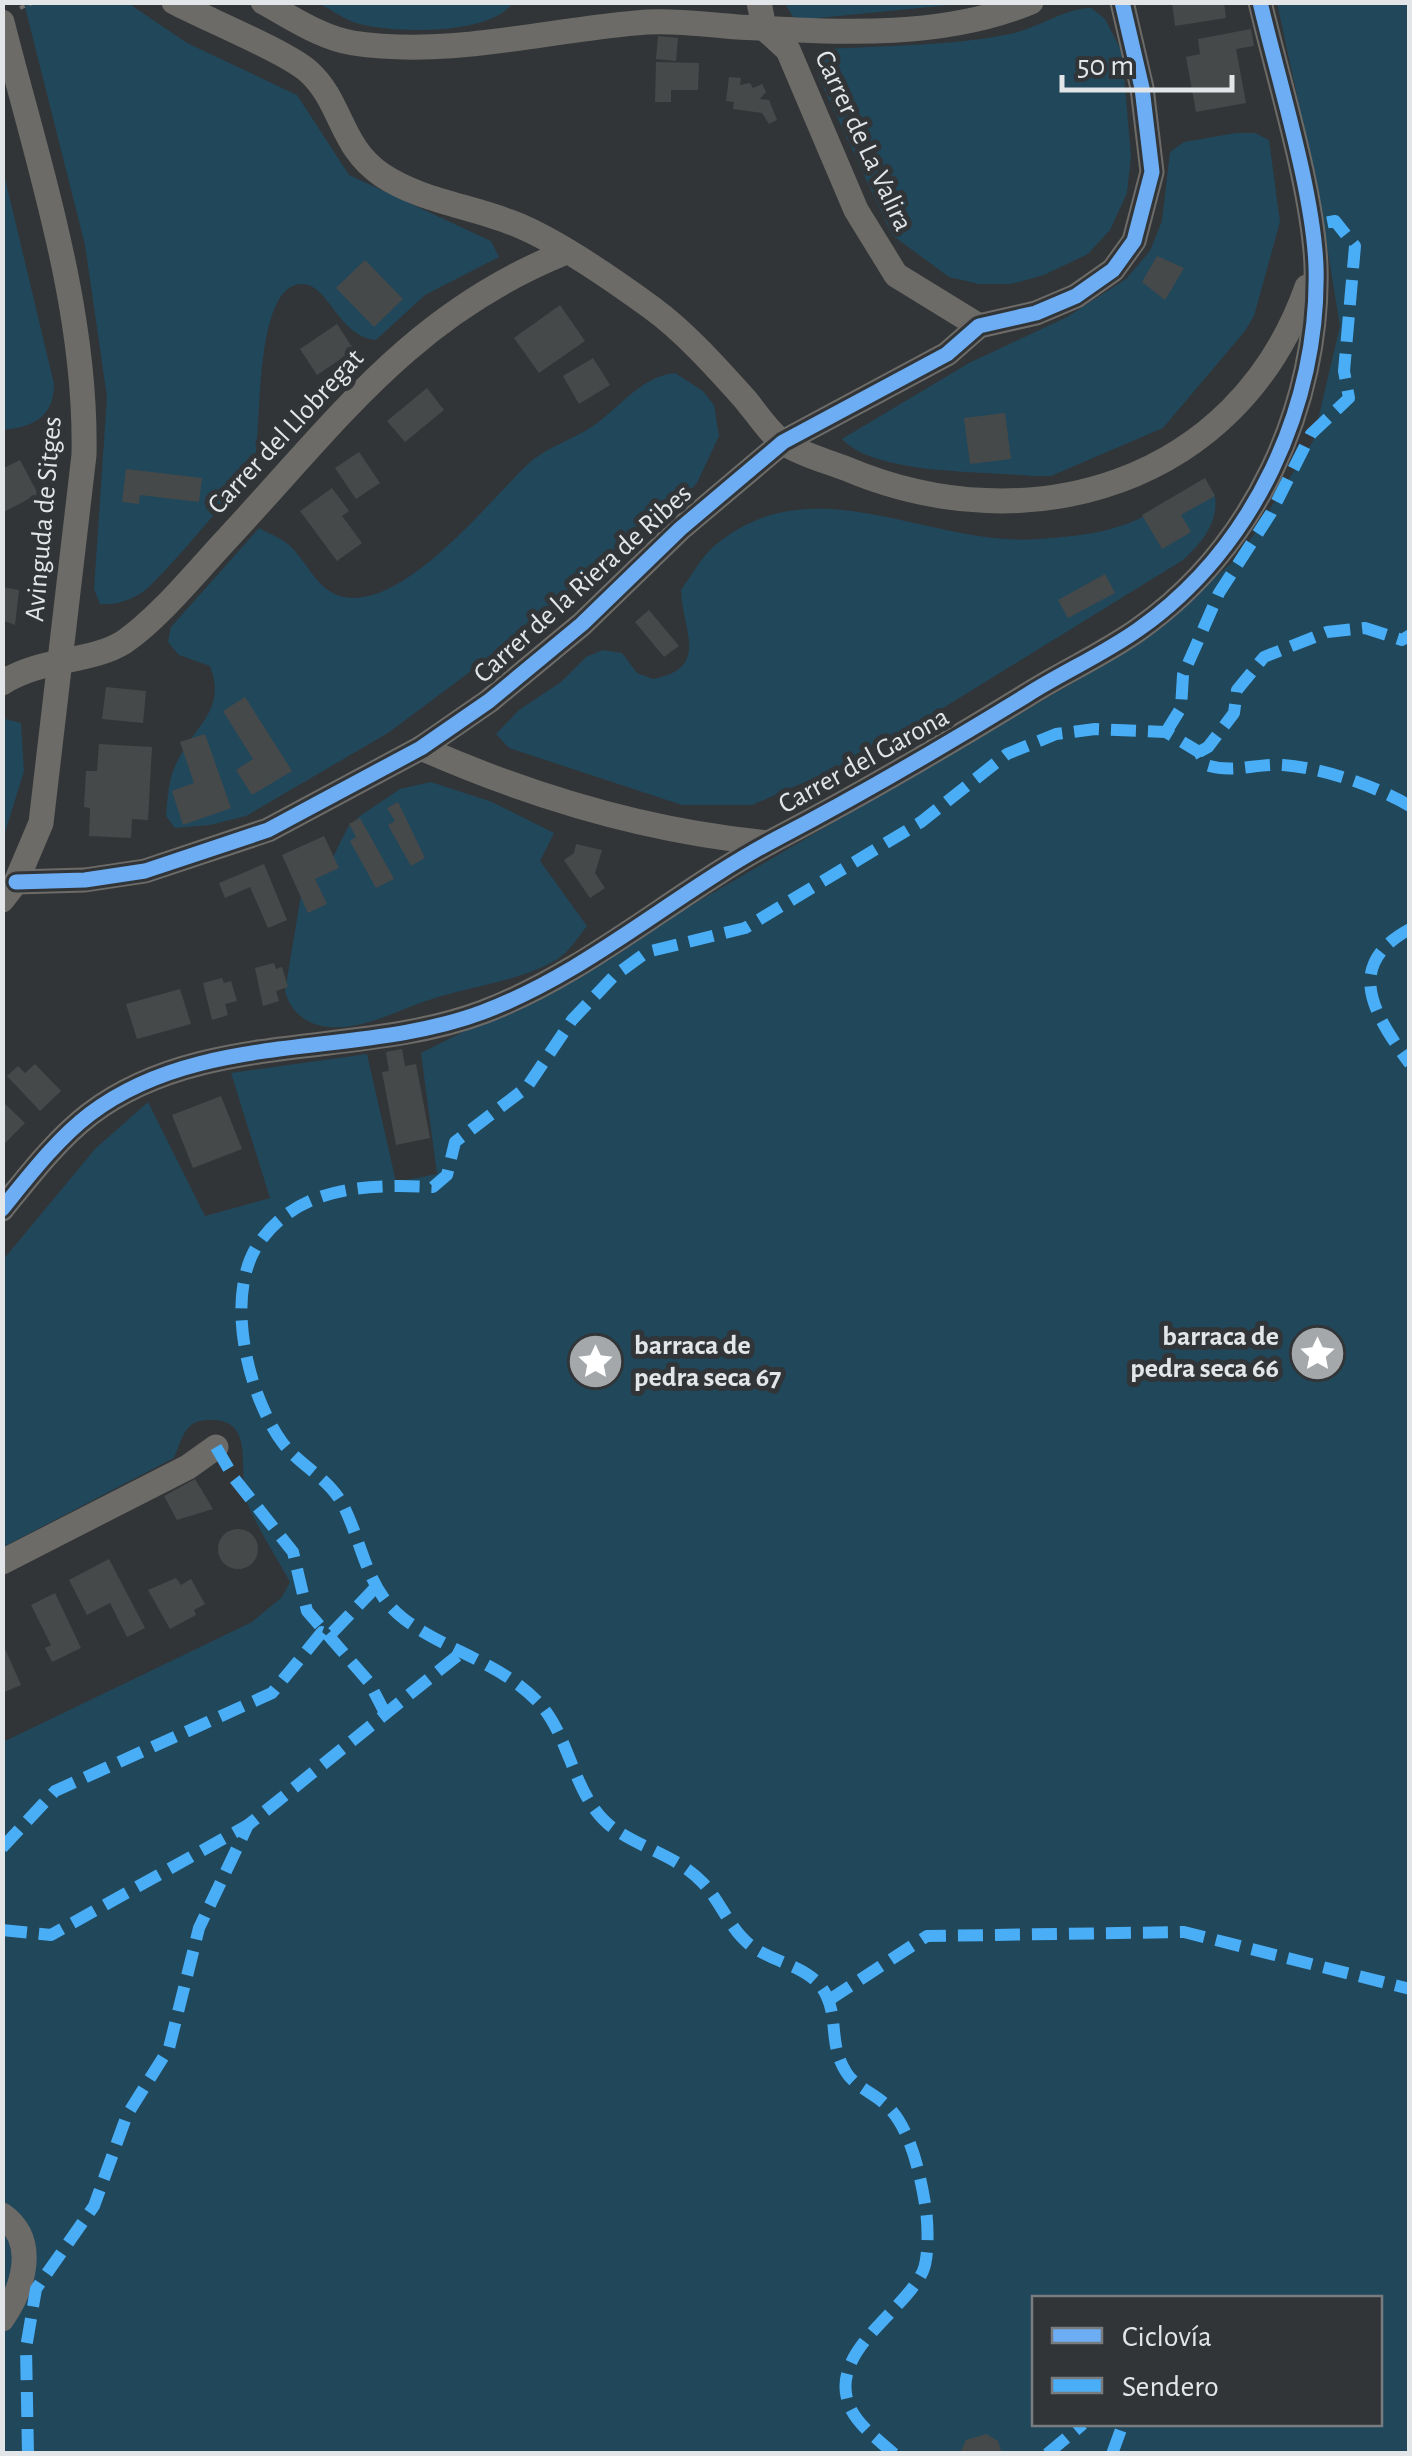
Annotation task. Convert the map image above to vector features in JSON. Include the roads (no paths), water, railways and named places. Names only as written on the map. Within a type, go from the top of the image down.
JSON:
[{"type":"street","points":[[174,2],[308,71],[325,94],[350,146],[384,176],[514,223],[564,253],[655,310],[782,442],[890,487],[953,500],[1007,504],[1057,498],[1120,483],[1194,439],[1263,378],[1294,326],[1316,262]]},
{"type":"street","points":[[263,2],[349,43],[404,48],[536,38],[650,22],[761,15],[876,33],[951,22],[1031,2]]},
{"type":"street","points":[[979,326],[1036,313],[1076,296],[1113,270],[1134,240],[1152,172],[1142,88],[1122,2]]},
{"type":"street","name":"Carrer del Garona","points":[[2,1210],[90,1114],[140,1086],[220,1059],[412,1034],[486,1012],[554,979],[769,843],[888,782],[1140,629],[1191,584],[1250,514],[1280,455],[1314,348],[1316,262],[1260,2]]},
{"type":"street","name":"Avinguda de Sitges","points":[[9,891],[40,822],[84,455],[81,367],[69,291],[11,15]]},
{"type":"street","name":"Carrer de La Valira","points":[[761,15],[788,50],[856,210],[896,275],[979,326]]},
{"type":"street","points":[[308,71],[326,35]]},
{"type":"street","name":"Carrer del Llobregat","points":[[2,683],[62,658],[97,653],[123,642],[210,557],[355,396],[448,314],[490,285],[564,253]]},
{"type":"street","name":"Carrer de la Riera de Ribes","points":[[9,891],[145,871],[268,830],[420,748],[489,701],[582,624],[680,529],[782,442],[948,354],[979,326]]},
{"type":"street","points":[[420,748],[592,809],[710,836],[769,843]]},
{"type":"street","points":[[2,1562],[188,1468],[216,1447]]},
{"type":"street","points":[[2,2216],[18,2233],[25,2275],[2,2319]]},
{"type":"place","name":"barraca de pedra seca 66","points":[[1318,1353]]},
{"type":"place","name":"barraca de pedra seca 67","points":[[595,1362]]}]
